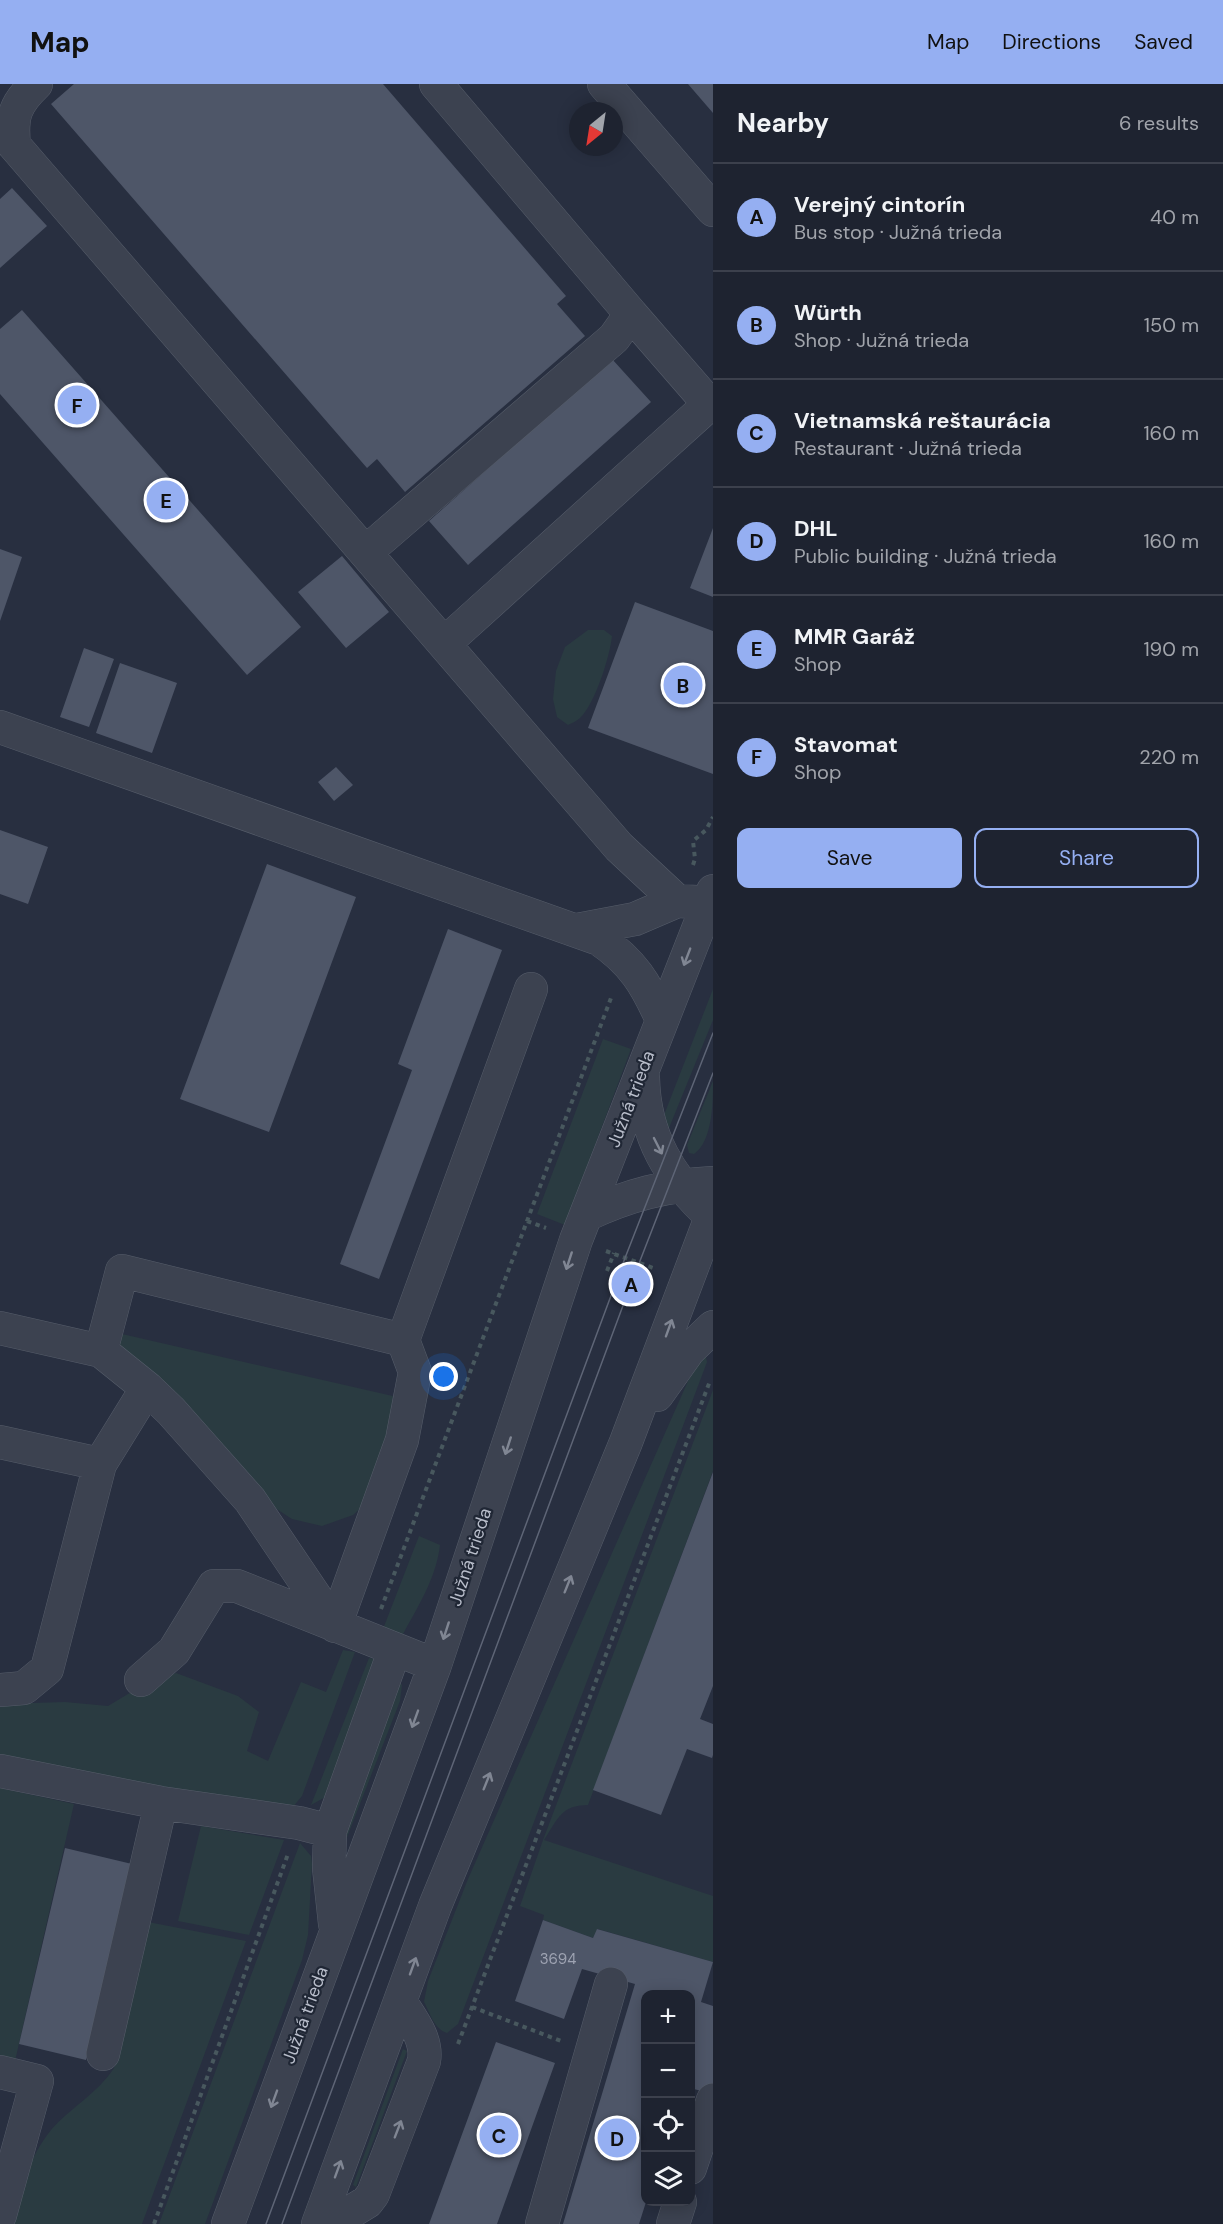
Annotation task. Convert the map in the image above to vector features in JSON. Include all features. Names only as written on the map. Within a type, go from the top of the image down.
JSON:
[{"type":"street","points":[[36,84],[19,100],[12,126],[14,145],[619,847],[703,900]]},
{"type":"street","points":[[436,84],[630,314],[712,403],[445,643]]},
{"type":"street","points":[[604,84],[713,210]]},
{"type":"street","points":[[366,552],[614,338],[630,314]]},
{"type":"street","points":[[0,727],[577,930],[613,948],[642,978],[663,1020]]},
{"type":"street","points":[[577,930],[635,919],[703,900]]},
{"type":"street","name":"Južná trieda","points":[[228,2224],[435,1665],[581,1227],[663,1020],[703,900]]},
{"type":"street","points":[[335,1626],[402,1440],[415,1372],[402,1340],[531,989]]},
{"type":"street","points":[[318,2224],[435,1906],[626,1442],[712,1215],[697,1184],[650,1132],[643,1101],[643,1069]]},
{"type":"street","points":[[581,1227],[615,1201],[697,1184]]},
{"type":"street","points":[[101,1352],[122,1271],[402,1340]]},
{"type":"street","points":[[626,1442],[675,1367],[713,1327]]},
{"type":"street","points":[[0,1328],[101,1352],[147,1388],[171,1411],[250,1500],[335,1626]]},
{"type":"street","points":[[0,1690],[24,1688],[47,1669],[100,1464],[147,1388]]},
{"type":"street","points":[[0,1442],[100,1464]]},
{"type":"street","points":[[141,1680],[174,1651],[214,1586],[237,1586],[435,1665]]},
{"type":"street","points":[[336,1932],[329,1868],[315,1827],[382,1644]]},
{"type":"street","points":[[0,1771],[161,1803],[315,1827]]},
{"type":"street","points":[[103,2054],[161,1803]]},
{"type":"street","points":[[542,2224],[611,1984]]},
{"type":"street","points":[[332,2224],[367,2202],[373,2194],[423,2061],[426,2050],[423,2041],[400,2001]]},
{"type":"street","points":[[0,2072],[37,2081],[0,2215]]},
{"type":"street","points":[[695,2153],[713,2100]]},
{"type":"street","points":[[673,2224],[679,2206]]},
{"type":"path","points":[[703,900],[693,841],[706,830],[713,817]]},
{"type":"path","points":[[382,1644],[527,1221],[611,998],[632,997],[642,978]]},
{"type":"path","points":[[527,1221],[581,1227],[614,1253],[686,1280]]},
{"type":"path","points":[[607,1271],[614,1253]]},
{"type":"path","points":[[643,1283],[649,1267]]},
{"type":"path","points":[[456,2050],[713,1372]]},
{"type":"path","points":[[154,2224],[315,1827]]},
{"type":"path","points":[[472,2007],[592,2053]]},
{"type":"shaded area","points":[[588,630],[604,630],[612,636],[611,645],[601,679],[591,702],[580,718],[568,725],[557,717],[553,699],[556,671],[565,647]]},
{"type":"shaded area","points":[[713,989],[713,1020],[669,1128],[666,1129],[664,1115]]},
{"type":"shaded area","points":[[603,1039],[631,1049],[565,1225],[537,1214]]},
{"type":"shaded area","points":[[713,1081],[711,1120],[705,1140],[694,1154],[689,1153],[687,1145]]},
{"type":"shaded area","points":[[122,1334],[397,1397],[389,1432],[363,1506],[353,1515],[322,1526],[292,1519],[272,1506],[119,1346]]},
{"type":"shaded area","points":[[705,1353],[707,1362],[458,2024],[447,2033],[439,2028],[430,2016],[424,2002],[428,1981],[468,1879],[692,1372]]},
{"type":"shaded area","points":[[713,1390],[713,1471],[588,1805],[566,1811],[544,1840],[713,1896],[713,1962],[598,1929],[593,1938],[543,1920],[544,1915],[520,1906],[543,1840]]},
{"type":"shaded area","points":[[419,1536],[440,1545],[438,1557],[420,1603],[402,1636],[383,1629]]},
{"type":"shaded area","points":[[343,1650],[355,1652],[302,1796],[292,1808],[0,1763],[0,1704],[65,1702],[108,1706],[148,1682],[176,1673],[238,1696],[259,1712],[247,1751],[268,1761],[301,1682],[326,1692]]},
{"type":"shaded area","points":[[369,1658],[383,1660],[329,1795],[311,1805]]},
{"type":"shaded area","points":[[396,1678],[402,1685],[400,1701],[344,1845],[337,1834]]},
{"type":"shaded area","points":[[0,1788],[74,1804],[15,2061],[0,2058]]},
{"type":"shaded area","points":[[201,1826],[284,1840],[249,1935],[178,1921]]},
{"type":"shaded area","points":[[300,1843],[311,1856],[312,1864],[308,1935],[302,1960],[205,2224],[159,2224]]},
{"type":"shaded area","points":[[148,1922],[246,1941],[142,2224],[9,2224],[26,2175],[43,2140],[59,2122],[100,2085],[114,2068]]},
{"type":"shaded area","points":[[403,2049],[407,2051],[356,2187],[353,2185]]},
{"type":"building","points":[[74,84],[383,84],[566,296],[557,304],[585,336],[405,492],[377,459],[367,468],[51,104]]},
{"type":"building","points":[[688,84],[713,84],[713,113]]},
{"type":"building","points":[[12,188],[47,226],[0,268],[0,199]]},
{"type":"building","points":[[22,310],[301,627],[247,675],[0,394],[0,329]]},
{"type":"building","points":[[612,359],[651,402],[468,565],[429,521]]},
{"type":"building","points":[[713,528],[713,597],[690,588]]},
{"type":"building","points":[[0,549],[22,557],[0,621]]},
{"type":"building","points":[[342,556],[389,612],[346,648],[298,592]]},
{"type":"building","points":[[635,602],[713,631],[713,774],[588,728]]},
{"type":"building","points":[[84,648],[114,659],[89,727],[60,717]]},
{"type":"building","points":[[120,663],[177,683],[152,753],[96,733]]},
{"type":"building","points":[[336,767],[353,785],[334,801],[318,782]]},
{"type":"building","points":[[0,830],[48,847],[28,904],[0,894]]},
{"type":"building","points":[[267,864],[356,897],[269,1132],[180,1099]]},
{"type":"building","points":[[448,929],[502,950],[379,1279],[340,1264],[412,1070],[398,1064]]},
{"type":"building","points":[[713,1472],[713,1686],[700,1719],[713,1724],[713,1755],[712,1758],[687,1749],[661,1815],[593,1790]]},
{"type":"building","points":[[65,1848],[132,1864],[86,2060],[19,2044]]},
{"type":"building","points":[[543,1920],[593,1938],[597,1929],[713,1962],[701,2002],[713,2006],[713,2094],[695,2089],[695,1990],[641,1990],[641,2206],[645,2206],[639,2224],[563,2224],[635,1984],[582,1969],[564,2019],[515,2001]]},
{"type":"building","points":[[496,2042],[555,2063],[497,2224],[429,2224]]},
{"type":"tram line","points":[[266,2224],[625,1258],[713,1033]]},
{"type":"tram line","points":[[282,2224],[631,1284],[713,1073]]},
{"type":"place","name":"Stavomat","points":[[77,405]]},
{"type":"place","name":"MMR Garáž","points":[[166,500]]},
{"type":"place","name":"Würth","points":[[683,685]]},
{"type":"place","name":"Verejný cintorín","points":[[631,1284]]},
{"type":"place","name":"Vietnamská reštaurácia","points":[[499,2135]]},
{"type":"place","name":"DHL","points":[[617,2138]]}]
